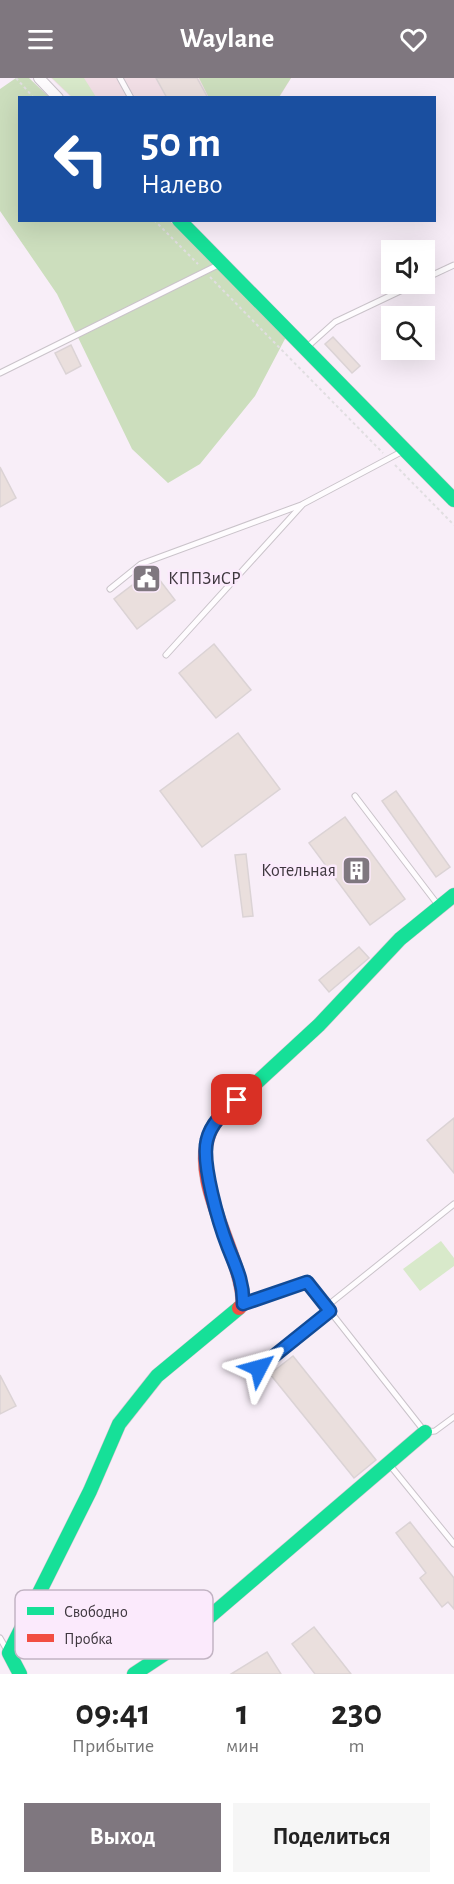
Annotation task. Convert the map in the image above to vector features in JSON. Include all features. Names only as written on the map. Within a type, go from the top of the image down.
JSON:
[{"type":"street","points":[[39,78],[56,96]]},
{"type":"street","points":[[181,222],[454,500]]},
{"type":"street","points":[[40,1590],[90,1491],[119,1424],[135,1401],[157,1376],[243,1304],[244,1288],[220,1225],[206,1159],[207,1140],[212,1127],[221,1115],[317,1027],[399,941],[438,905],[454,895]]},
{"type":"street","points":[[213,1614],[425,1432]]},
{"type":"street","points":[[15,1641],[9,1653],[20,1674]]},
{"type":"street","points":[[134,1674],[157,1659]]},
{"type":"lane","points":[[120,78],[130,96]]},
{"type":"lane","points":[[0,373],[221,263]]},
{"type":"lane","points":[[435,274],[454,265]]},
{"type":"lane","points":[[305,349],[335,321],[393,294]]},
{"type":"lane","points":[[111,589],[141,564],[303,504],[405,450]]},
{"type":"lane","points":[[166,655],[303,504]]},
{"type":"lane","points":[[355,796],[438,905]]},
{"type":"lane","points":[[259,1368],[452,1206],[454,1215]]},
{"type":"lane","points":[[243,1304],[307,1282],[425,1432],[435,1431],[454,1417]]},
{"type":"lane","points":[[387,1463],[454,1544]]},
{"type":"lane","points":[[0,1638],[9,1653]]},
{"type":"path","points":[[16,78],[32,96]]},
{"type":"path","points":[[156,222],[454,525]]},
{"type":"shaded area","points":[[51,78],[291,78],[280,96],[70,96]]},
{"type":"green space","points":[[16,78],[29,78],[48,96],[18,96],[18,222],[171,222],[286,337],[255,396],[200,464],[168,483],[132,449],[57,294],[0,211],[0,89]]},
{"type":"green space","points":[[52,78],[84,78],[95,96],[71,96]]},
{"type":"green space","points":[[199,78],[291,78],[280,96],[208,96]]},
{"type":"green space","points":[[441,1241],[454,1258],[454,1266],[420,1291],[403,1269]]},
{"type":"building","points":[[156,78],[197,78],[207,96],[166,96]]},
{"type":"building","points":[[333,337],[360,366],[352,373],[325,344]]},
{"type":"building","points":[[71,345],[81,366],[66,374],[55,353]]},
{"type":"building","points":[[0,467],[16,498],[0,507]]},
{"type":"building","points":[[152,570],[175,600],[137,629],[114,599]]},
{"type":"building","points":[[214,644],[251,690],[216,718],[179,673]]},
{"type":"building","points":[[238,733],[280,789],[202,847],[160,791]]},
{"type":"building","points":[[396,791],[450,867],[436,877],[382,801]]},
{"type":"building","name":"Котельная","points":[[345,817],[405,899],[370,925],[309,843]]},
{"type":"building","points":[[246,854],[253,916],[243,917],[235,855]]},
{"type":"building","points":[[359,947],[369,958],[329,992],[319,980]]},
{"type":"building","points":[[454,1118],[454,1173],[427,1140]]},
{"type":"building","points":[[293,1356],[376,1460],[354,1478],[270,1374]]},
{"type":"building","points":[[0,1375],[16,1406],[0,1414]]},
{"type":"building","points":[[410,1522],[454,1578],[454,1609],[448,1602],[442,1607],[420,1578],[426,1573],[396,1533]]},
{"type":"building","points":[[314,1627],[351,1674],[315,1674],[292,1644]]},
{"type":"building","points":[[267,1652],[281,1674],[231,1674]]},
{"type":"traffic: fast","points":[[181,222],[454,500]]},
{"type":"traffic: fast","points":[[240,1098],[319,1025],[400,939],[454,895]]},
{"type":"traffic: fast","points":[[40,1590],[90,1491],[119,1424],[157,1376],[239,1308]]},
{"type":"traffic: fast","points":[[213,1614],[425,1432]]},
{"type":"traffic: fast","points":[[15,1641],[9,1653],[20,1674]]},
{"type":"traffic: fast","points":[[134,1674],[157,1659]]},
{"type":"traffic: jam","points":[[239,1308],[243,1304],[240,1284],[211,1195],[206,1173],[205,1152],[210,1132],[216,1122],[240,1098]]},
{"type":"place","name":"КППЗиСР","points":[[147,579]]},
{"type":"place","name":"Котельная","points":[[357,871]]},
{"type":"route","points":[[237,1100],[212,1127],[207,1140],[206,1159],[220,1225],[244,1288],[243,1304],[299,1282],[307,1282],[330,1311],[259,1368]]}]
